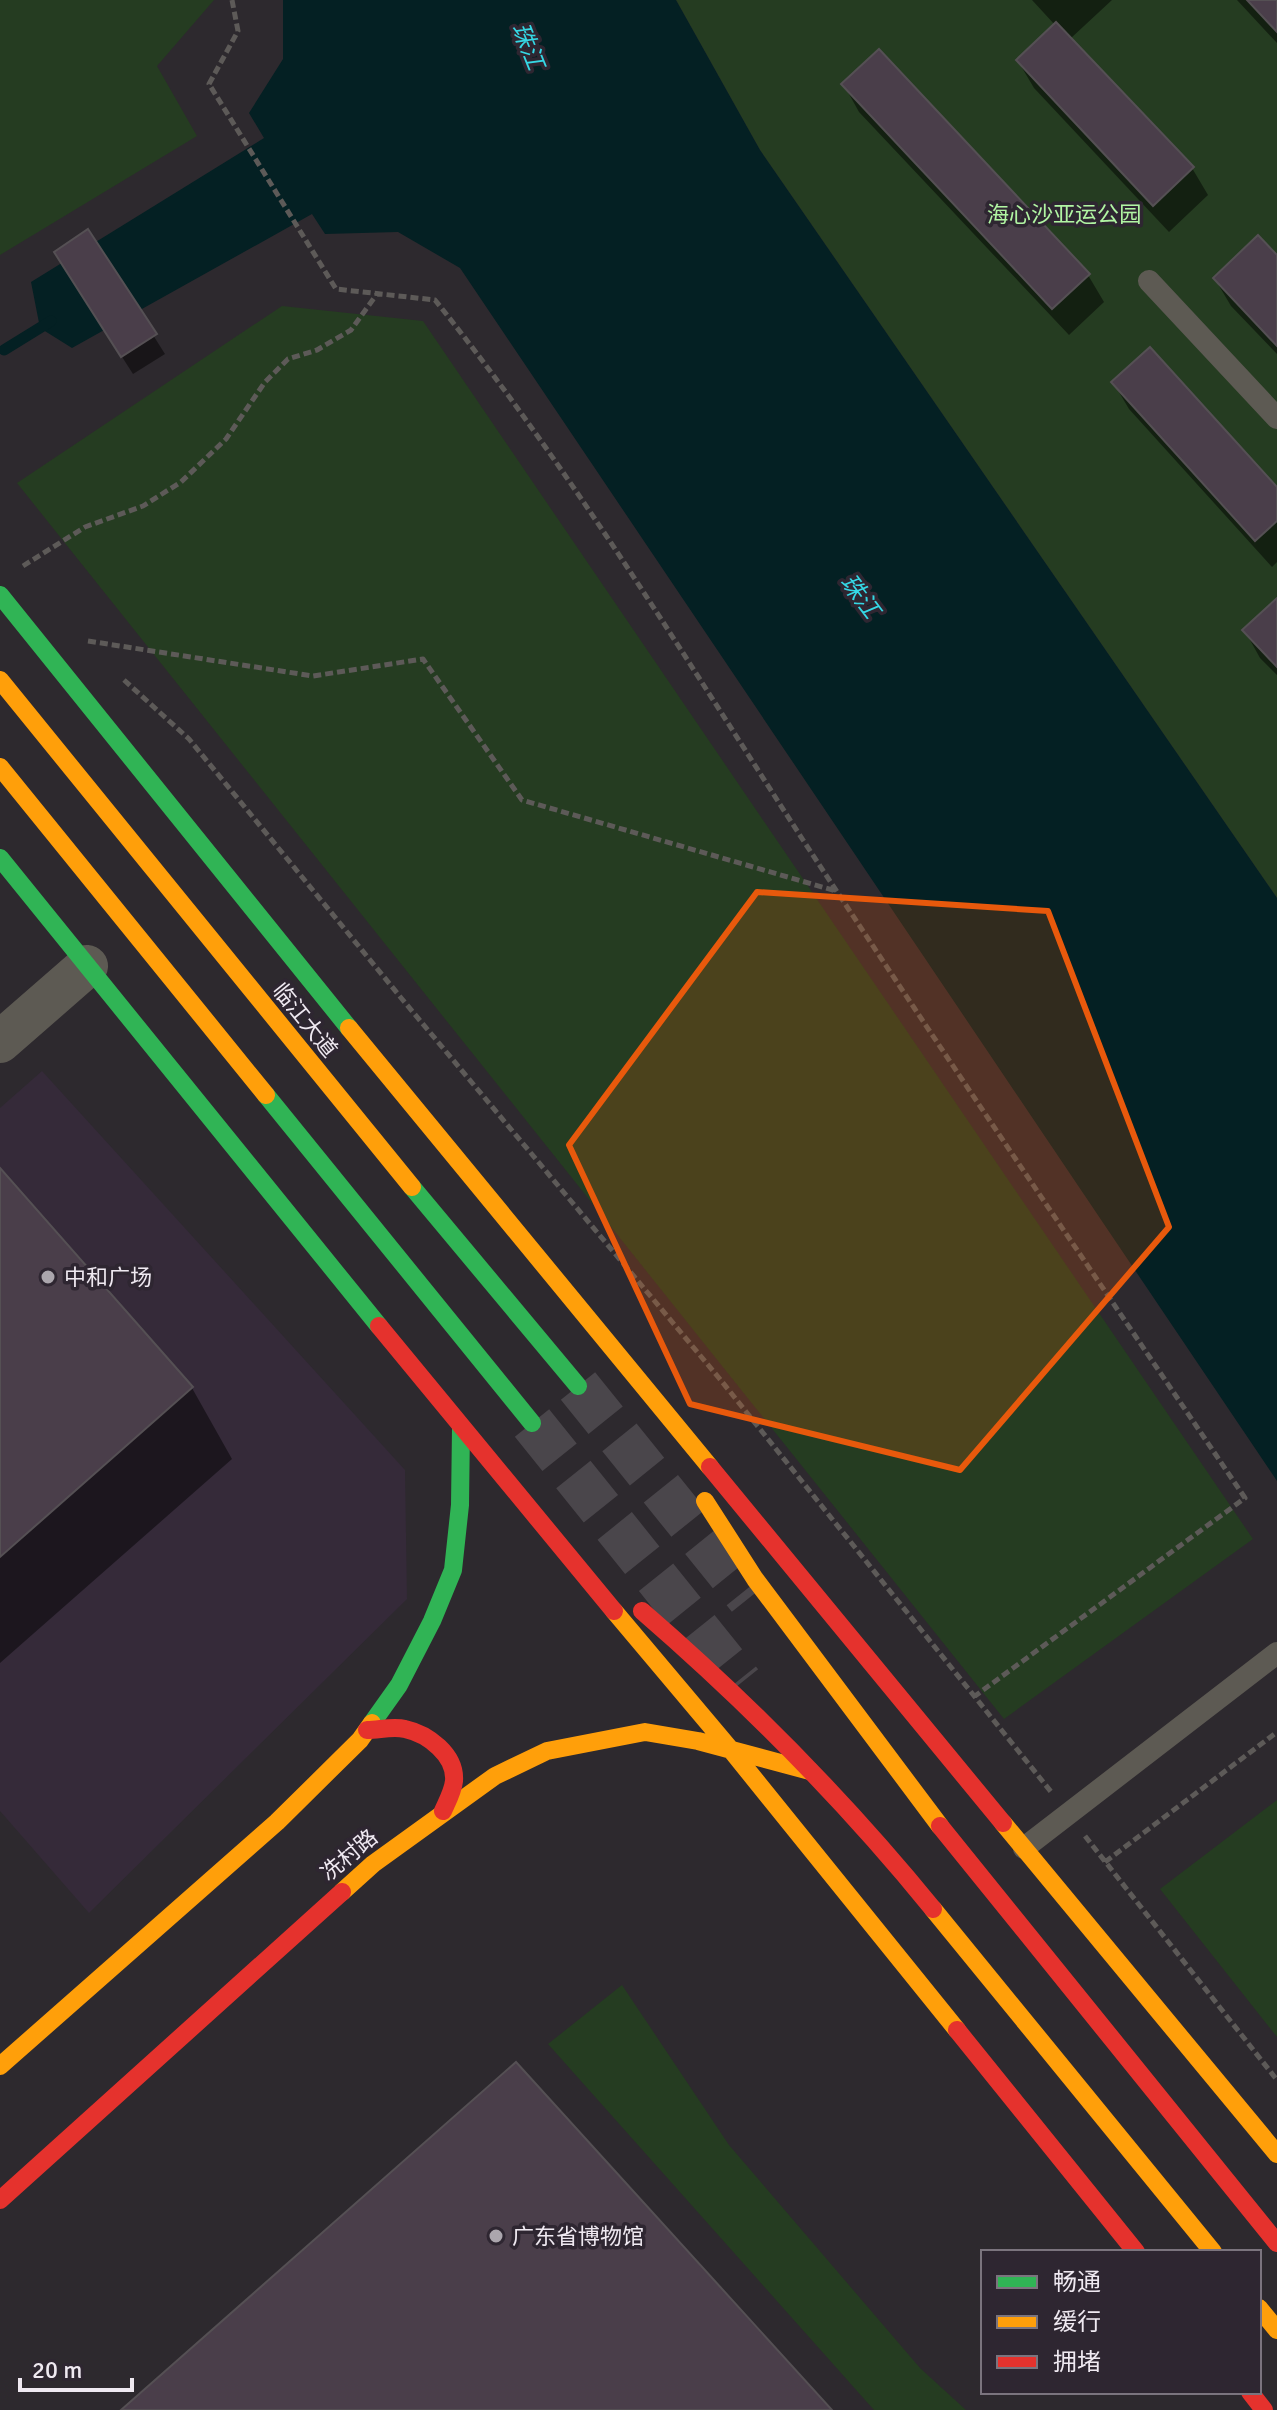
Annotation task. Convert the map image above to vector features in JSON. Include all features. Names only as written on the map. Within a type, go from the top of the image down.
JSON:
[{"type":"main road","points":[[0,595],[267,929],[810,1592],[1277,2154]]},
{"type":"main road","name":"临江大道","points":[[0,680],[341,1102],[578,1386]]},
{"type":"main road","points":[[0,767],[532,1423]]},
{"type":"main road","points":[[0,858],[461,1428],[731,1750],[1134,2250]]},
{"type":"main road","points":[[621,1358],[683,1464]]},
{"type":"main road","points":[[0,2066],[277,1822],[360,1740],[399,1685],[432,1621],[453,1570],[460,1505],[461,1428]]},
{"type":"main road","points":[[697,1488],[755,1579],[952,1842],[1277,2243]]},
{"type":"main road","points":[[562,1547],[691,1653],[746,1704],[810,1771],[912,1883],[1211,2250]]},
{"type":"main road","points":[[367,1730],[402,1728],[424,1736],[438,1746],[450,1762],[454,1780],[443,1811]]},
{"type":"main road","name":"冼村路","points":[[0,2200],[373,1864],[495,1776],[547,1751],[645,1732],[810,1771]]},
{"type":"main road","points":[[1261,2310],[1277,2330]]},
{"type":"main road","points":[[1252,2394],[1264,2410]]},
{"type":"street","points":[[0,1042],[87,966]]},
{"type":"lane","points":[[1149,281],[1277,418]]},
{"type":"lane","points":[[1024,1848],[1277,1653]]},
{"type":"path","points":[[232,0],[238,31],[209,84],[336,289],[435,300],[489,367],[607,539],[926,1028],[1245,1498],[975,1696]]},
{"type":"path","points":[[19,569],[85,527],[143,506],[181,482],[226,439],[265,382],[288,359],[317,350],[351,330],[378,293]]},
{"type":"path","points":[[90,649],[79,639],[313,676],[423,659],[522,800],[837,892]]},
{"type":"path","points":[[123,679],[189,739],[719,1378],[975,1696],[1277,2080]]},
{"type":"path","points":[[1105,1862],[1277,1732]]},
{"type":"highlighted area","points":[[757,892],[1048,911],[1169,1227],[960,1470],[690,1404],[569,1145]]},
{"type":"shaded area","points":[[42,1071],[405,1470],[407,1599],[89,1913],[0,1811],[0,1108]]},
{"type":"green space","points":[[0,0],[214,0],[157,66],[197,136],[0,255]]},
{"type":"green space","name":"海心沙亚运公园","points":[[676,0],[1277,0],[1277,898],[760,150]]},
{"type":"green space","points":[[282,306],[423,321],[1253,1539],[1004,1719],[17,483]]},
{"type":"green space","points":[[1277,1800],[1277,2037],[1160,1889]]},
{"type":"green space","points":[[622,1985],[729,2145],[920,2368],[966,2410],[874,2410],[548,2044]]},
{"type":"water","name":"珠江","points":[[283,0],[676,0],[760,150],[1277,898],[1277,1481],[460,268],[398,232],[325,234],[312,214],[72,348],[40,328],[31,282],[264,138],[249,113],[283,59]]},
{"type":"building","points":[[1247,0],[1277,0],[1277,32]]},
{"type":"building","points":[[1056,22],[1194,167],[1153,206],[1016,60]]},
{"type":"building","points":[[879,49],[1090,274],[1052,309],[841,84]]},
{"type":"building","points":[[88,229],[157,334],[121,357],[54,252]]},
{"type":"building","points":[[1258,235],[1277,255],[1277,346],[1213,278]]},
{"type":"building","points":[[1150,347],[1277,487],[1277,521],[1255,541],[1111,382]]},
{"type":"building","points":[[1277,598],[1277,667],[1242,630]]},
{"type":"building","name":"中和广场","points":[[0,1168],[193,1387],[0,1557]]},
{"type":"building","name":"广东省博物馆","points":[[516,2062],[832,2410],[121,2410]]},
{"type":"waterway","points":[[4,350],[51,321]]},
{"type":"tunnel","points":[[578,1386],[749,1598]]},
{"type":"tunnel","points":[[532,1423],[741,1683]]},
{"type":"traffic: fast","points":[[0,595],[349,1028]]},
{"type":"traffic: fast","points":[[0,858],[379,1326]]},
{"type":"traffic: fast","points":[[266,1095],[532,1423]]},
{"type":"traffic: fast","points":[[412,1187],[578,1386]]},
{"type":"traffic: fast","points":[[372,1723],[399,1685],[432,1621],[453,1570],[460,1505],[461,1428]]},
{"type":"traffic: slow","points":[[0,680],[412,1187]]},
{"type":"traffic: slow","points":[[0,767],[266,1095]]},
{"type":"traffic: slow","points":[[349,1028],[710,1467]]},
{"type":"traffic: slow","points":[[705,1501],[755,1579],[940,1826]]},
{"type":"traffic: slow","points":[[614,1611],[731,1750],[957,2030]]},
{"type":"traffic: slow","points":[[0,2066],[277,1822],[360,1740],[372,1723]]},
{"type":"traffic: slow","points":[[342,1892],[373,1864],[495,1776],[547,1751],[645,1732],[698,1741],[810,1771]]},
{"type":"traffic: slow","points":[[1003,1823],[1277,2154]]},
{"type":"traffic: slow","points":[[933,1909],[1211,2250]]},
{"type":"traffic: slow","points":[[1261,2310],[1277,2330]]},
{"type":"traffic: jam","points":[[379,1326],[614,1611]]},
{"type":"traffic: jam","points":[[710,1467],[1003,1823]]},
{"type":"traffic: jam","points":[[642,1611],[720,1681],[794,1754],[866,1830],[933,1909]]},
{"type":"traffic: jam","points":[[367,1730],[405,1729],[439,1747],[450,1763],[454,1781],[443,1811]]},
{"type":"traffic: jam","points":[[940,1826],[1277,2243]]},
{"type":"traffic: jam","points":[[0,2200],[342,1892]]},
{"type":"traffic: jam","points":[[957,2030],[1134,2250]]},
{"type":"traffic: jam","points":[[1252,2394],[1264,2410]]},
{"type":"place","name":"中和广场","points":[[48,1277]]},
{"type":"place","name":"广东省博物馆","points":[[496,2236]]}]
